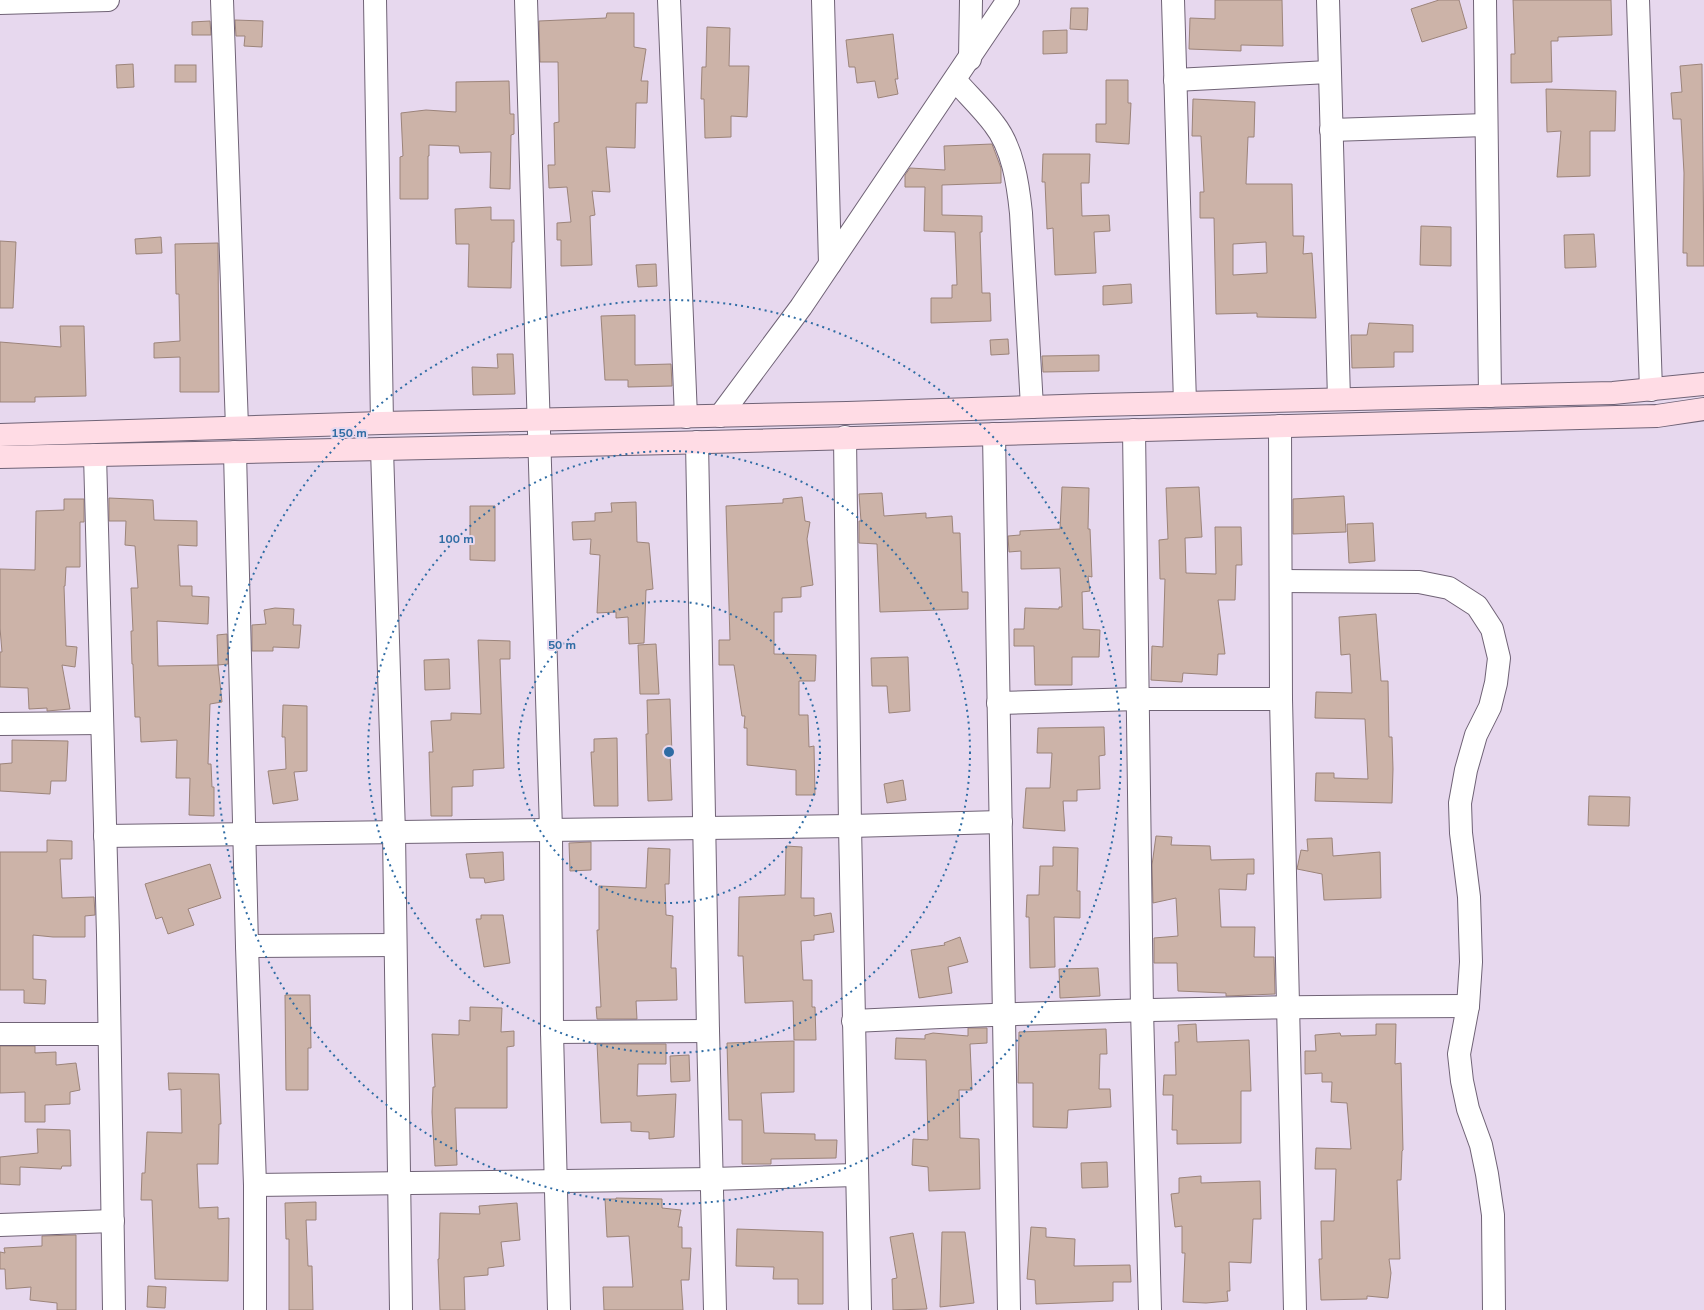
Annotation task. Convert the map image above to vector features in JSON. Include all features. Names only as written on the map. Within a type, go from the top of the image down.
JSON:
[{"type":"main road","points":[[0,435],[382,423],[686,417],[1490,396],[1651,390],[1704,384]]},
{"type":"main road","points":[[0,457],[539,446],[1633,417],[1657,416],[1704,409]]},
{"type":"street","points":[[0,3],[108,0]]},
{"type":"street","points":[[222,0],[237,427]]},
{"type":"street","points":[[375,0],[382,423]]},
{"type":"street","points":[[526,0],[551,830],[552,1032],[559,1310]]},
{"type":"street","points":[[669,0],[686,417]]},
{"type":"street","points":[[824,0],[830,264]]},
{"type":"street","points":[[970,59],[971,0]]},
{"type":"street","points":[[720,416],[772,348],[970,59],[1008,0]]},
{"type":"street","points":[[1173,0],[1184,403]]},
{"type":"street","points":[[1328,0],[1339,399]]},
{"type":"street","points":[[1485,0],[1490,396]]},
{"type":"street","points":[[1638,0],[1651,390]]},
{"type":"street","points":[[1175,80],[1329,72]]},
{"type":"street","points":[[955,80],[995,125],[1007,148],[1018,188],[1021,212],[1032,407]]},
{"type":"street","points":[[1331,130],[1486,125]]},
{"type":"street","points":[[1280,426],[1281,699],[1295,1310]]},
{"type":"street","points":[[1134,430],[1142,1010],[1150,1310]]},
{"type":"street","points":[[994,434],[1009,1310]]},
{"type":"street","points":[[845,437],[853,1021],[860,1310]]},
{"type":"street","points":[[697,442],[708,1031],[715,1310]]},
{"type":"street","points":[[382,449],[394,833],[394,944],[400,1182],[401,1310]]},
{"type":"street","points":[[235,452],[247,946],[255,1185],[255,1310]]},
{"type":"street","points":[[95,455],[105,836],[114,1310]]},
{"type":"street","points":[[1281,581],[1419,582],[1449,588],[1477,606],[1492,629],[1499,658],[1496,683],[1490,707],[1476,735],[1466,770],[1460,803],[1461,833],[1469,897],[1471,962],[1468,1006],[1459,1054],[1462,1081],[1467,1102],[1481,1145],[1493,1215],[1494,1310]]},
{"type":"street","points":[[998,703],[1138,699],[1281,699]]},
{"type":"street","points":[[0,724],[101,723]]},
{"type":"street","points":[[105,836],[850,826],[1001,822]]},
{"type":"street","points":[[247,946],[394,944]]},
{"type":"street","points":[[853,1021],[1005,1014],[1289,1006],[1468,1006]]},
{"type":"street","points":[[552,1032],[708,1031]]},
{"type":"street","points":[[0,1034],[109,1034]]},
{"type":"street","points":[[255,1185],[712,1179],[857,1175]]},
{"type":"street","points":[[0,1225],[113,1221]]},
{"type":"building","points":[[1215,0],[1282,0],[1283,46],[1241,45],[1241,51],[1189,49],[1190,18],[1215,19]]},
{"type":"building","points":[[1439,0],[1459,0],[1467,28],[1422,42],[1411,9]]},
{"type":"building","points":[[1513,0],[1611,0],[1612,35],[1558,37],[1558,41],[1551,41],[1552,82],[1511,83],[1511,54],[1515,54]]},
{"type":"building","points":[[1071,8],[1088,8],[1087,30],[1070,29]]},
{"type":"building","points":[[607,13],[634,13],[634,47],[646,49],[641,81],[648,81],[647,103],[636,103],[635,148],[606,147],[610,192],[592,191],[595,215],[590,216],[592,265],[561,266],[561,240],[557,240],[557,223],[571,222],[567,187],[549,188],[548,165],[555,165],[554,123],[559,122],[558,62],[540,62],[539,21],[606,18]]},
{"type":"building","points":[[235,20],[263,21],[262,47],[244,46],[245,36],[236,36]]},
{"type":"building","points":[[210,21],[211,35],[192,35],[192,22]]},
{"type":"building","points":[[707,27],[730,28],[729,66],[749,66],[747,117],[731,116],[731,137],[705,138],[704,99],[701,99],[702,67],[706,67]]},
{"type":"building","points":[[1067,30],[1067,53],[1043,54],[1043,31]]},
{"type":"building","points":[[893,34],[898,79],[895,79],[898,94],[878,98],[875,81],[857,83],[855,67],[849,67],[846,40]]},
{"type":"building","points":[[133,64],[134,87],[117,88],[116,65]]},
{"type":"building","points":[[1702,64],[1704,266],[1687,266],[1687,253],[1683,253],[1684,173],[1681,119],[1673,119],[1671,93],[1682,92],[1680,66]]},
{"type":"building","points":[[175,65],[196,65],[196,82],[175,82]]},
{"type":"building","points":[[1106,80],[1128,80],[1128,103],[1131,103],[1129,144],[1096,142],[1096,124],[1106,124]]},
{"type":"building","points":[[509,81],[510,114],[514,114],[514,134],[511,135],[510,189],[490,188],[491,152],[460,153],[459,146],[429,145],[428,199],[400,199],[400,157],[403,156],[401,113],[426,110],[456,112],[456,82]]},
{"type":"building","points":[[1546,89],[1616,91],[1615,131],[1590,131],[1590,176],[1557,177],[1561,131],[1547,132]]},
{"type":"building","points":[[1193,99],[1255,102],[1254,137],[1248,137],[1246,184],[1292,184],[1293,236],[1304,236],[1303,254],[1312,253],[1316,318],[1257,317],[1257,313],[1216,314],[1214,218],[1200,218],[1200,192],[1204,192],[1201,136],[1192,136]],"holes":[[[1266,242],[1267,273],[1233,275],[1233,244]]]},
{"type":"building","points":[[992,144],[1001,168],[1001,183],[942,185],[942,215],[982,216],[982,232],[980,232],[982,293],[990,293],[991,321],[931,323],[931,298],[952,298],[952,285],[957,285],[955,232],[924,231],[925,187],[905,187],[905,175],[910,168],[945,170],[944,146]]},
{"type":"building","points":[[1043,154],[1090,154],[1089,183],[1081,183],[1082,216],[1109,215],[1110,231],[1094,232],[1096,273],[1055,275],[1053,228],[1047,229],[1045,182],[1042,182]]},
{"type":"building","points":[[491,207],[491,220],[514,220],[511,288],[468,287],[469,244],[456,244],[455,209]]},
{"type":"building","points":[[1421,226],[1451,227],[1451,266],[1420,265]]},
{"type":"building","points":[[1594,234],[1596,267],[1565,268],[1564,235]]},
{"type":"building","points":[[161,237],[162,253],[136,254],[135,239]]},
{"type":"building","points":[[0,241],[16,242],[13,308],[0,308]]},
{"type":"building","points":[[218,243],[219,392],[180,392],[180,357],[154,358],[154,343],[180,341],[179,294],[176,294],[175,244]]},
{"type":"building","points":[[656,264],[657,286],[638,287],[636,265]]},
{"type":"building","points":[[1131,284],[1132,303],[1103,305],[1103,286]]},
{"type":"building","points":[[635,315],[635,365],[671,364],[672,386],[628,387],[628,380],[605,380],[601,316]]},
{"type":"building","points":[[1369,323],[1413,325],[1413,352],[1394,352],[1394,367],[1352,368],[1351,335],[1367,335]]},
{"type":"building","points":[[60,326],[84,326],[86,396],[35,397],[35,402],[0,402],[0,342],[61,347]]},
{"type":"building","points":[[1008,339],[1009,354],[991,355],[990,340]]},
{"type":"building","points":[[497,354],[513,354],[515,394],[473,395],[472,367],[498,368]]},
{"type":"building","points":[[1099,355],[1099,371],[1043,372],[1042,356]]},
{"type":"building","points":[[1062,487],[1089,488],[1088,529],[1090,529],[1092,577],[1088,576],[1090,591],[1082,592],[1083,629],[1100,630],[1099,657],[1072,657],[1072,685],[1035,685],[1034,646],[1014,646],[1014,629],[1024,629],[1025,608],[1059,609],[1059,607],[1062,607],[1060,568],[1021,569],[1021,551],[1009,552],[1008,536],[1020,535],[1020,531],[1060,529]]},
{"type":"building","points":[[1199,487],[1202,537],[1185,538],[1186,573],[1216,574],[1215,527],[1241,527],[1242,565],[1236,565],[1235,600],[1218,600],[1225,654],[1218,654],[1217,675],[1183,673],[1182,682],[1151,680],[1152,646],[1163,647],[1165,579],[1160,579],[1159,540],[1168,539],[1166,488]]},
{"type":"building","points":[[882,493],[884,516],[926,513],[926,518],[952,516],[953,533],[960,533],[962,592],[968,592],[968,609],[880,612],[877,544],[859,543],[859,521],[861,521],[859,494]]},
{"type":"building","points":[[1344,496],[1346,532],[1293,534],[1293,499]]},
{"type":"building","points":[[802,497],[805,521],[810,522],[807,539],[813,585],[801,587],[801,597],[782,598],[782,612],[774,612],[774,654],[816,655],[815,681],[799,681],[799,715],[808,715],[809,747],[814,746],[815,795],[796,795],[796,770],[747,765],[747,728],[744,728],[745,716],[742,716],[734,665],[719,665],[719,640],[730,640],[726,506],[783,503],[783,499]]},
{"type":"building","points":[[109,498],[153,500],[154,520],[197,521],[197,546],[178,545],[180,586],[192,586],[192,596],[209,597],[208,624],[157,621],[158,666],[218,665],[222,702],[210,704],[208,764],[211,764],[212,787],[214,787],[214,816],[189,815],[190,778],[176,778],[177,740],[141,742],[140,717],[135,717],[132,664],[131,631],[133,631],[131,588],[138,588],[135,546],[125,545],[126,521],[109,521]]},
{"type":"building","points":[[64,499],[84,499],[84,522],[80,522],[80,567],[66,567],[64,586],[66,646],[77,647],[75,667],[62,665],[70,709],[47,711],[47,708],[29,709],[28,688],[0,687],[0,652],[2,652],[0,628],[0,569],[35,570],[36,511],[64,510]]},
{"type":"building","points":[[636,502],[637,542],[649,543],[653,589],[646,590],[644,643],[629,644],[628,617],[616,618],[616,612],[597,613],[600,555],[590,554],[591,539],[573,540],[572,522],[595,521],[595,513],[612,512],[611,503]]},
{"type":"building","points":[[470,506],[495,506],[495,561],[470,560]]},
{"type":"building","points":[[1373,523],[1375,561],[1349,563],[1347,524]]},
{"type":"building","points":[[275,608],[294,609],[293,625],[301,625],[299,648],[273,647],[273,651],[252,651],[252,625],[266,624],[264,610]]},
{"type":"building","points":[[1376,614],[1381,681],[1388,681],[1389,737],[1392,737],[1392,803],[1315,801],[1316,773],[1334,773],[1334,778],[1368,779],[1365,719],[1315,718],[1316,692],[1352,693],[1350,654],[1341,655],[1339,617]]},
{"type":"building","points":[[227,634],[228,664],[218,665],[217,635]]},
{"type":"building","points":[[478,640],[510,641],[510,659],[500,659],[504,768],[473,770],[473,786],[452,787],[452,816],[431,816],[429,752],[433,752],[431,721],[451,720],[451,713],[481,714]]},
{"type":"building","points":[[656,644],[659,694],[640,694],[638,645]]},
{"type":"building","points":[[908,657],[910,711],[889,713],[887,686],[872,686],[871,658]]},
{"type":"building","points":[[449,659],[450,689],[425,690],[424,660]]},
{"type":"building","points":[[670,699],[672,800],[648,801],[646,734],[648,734],[647,700]]},
{"type":"building","points":[[283,705],[307,706],[307,771],[294,772],[298,800],[273,804],[268,771],[286,769],[285,737],[282,737]]},
{"type":"building","points":[[1104,727],[1105,755],[1099,756],[1100,789],[1077,790],[1077,801],[1063,801],[1065,831],[1023,828],[1026,788],[1050,788],[1052,753],[1037,753],[1038,728]]},
{"type":"building","points":[[617,738],[618,806],[594,806],[591,752],[594,752],[594,739]]},
{"type":"building","points":[[12,740],[68,741],[66,781],[51,781],[50,794],[0,791],[0,764],[12,763]]},
{"type":"building","points":[[903,780],[906,800],[887,803],[884,784]]},
{"type":"building","points":[[1589,796],[1630,797],[1629,826],[1588,825]]},
{"type":"building","points":[[1156,836],[1172,837],[1171,845],[1210,846],[1211,860],[1254,859],[1254,874],[1247,874],[1246,890],[1219,889],[1221,927],[1255,927],[1254,957],[1274,957],[1275,994],[1226,996],[1226,993],[1178,991],[1177,963],[1154,963],[1154,938],[1178,936],[1176,898],[1153,903],[1152,865]]},
{"type":"building","points":[[1332,838],[1333,856],[1380,852],[1381,898],[1324,900],[1322,874],[1297,869],[1301,850],[1308,851],[1307,839]]},
{"type":"building","points":[[47,840],[72,841],[72,859],[60,859],[62,898],[94,897],[95,915],[85,916],[85,937],[53,937],[33,935],[33,979],[46,980],[45,1004],[24,1003],[24,990],[0,990],[0,852],[47,852]]},
{"type":"building","points":[[591,842],[591,870],[570,871],[569,843]]},
{"type":"building","points":[[786,846],[802,847],[801,898],[814,898],[814,916],[831,913],[834,932],[814,935],[814,940],[801,941],[803,980],[812,980],[812,1007],[815,1007],[816,1040],[794,1040],[793,1001],[745,1003],[743,956],[738,956],[739,897],[785,895]]},
{"type":"building","points":[[1053,847],[1078,848],[1077,891],[1080,891],[1080,918],[1054,917],[1055,967],[1030,968],[1029,917],[1026,917],[1027,895],[1039,895],[1040,866],[1053,866]]},
{"type":"building","points":[[648,848],[670,849],[669,884],[665,884],[666,915],[673,916],[671,968],[676,968],[677,1000],[636,1001],[637,1019],[597,1019],[596,1007],[601,1007],[597,930],[599,930],[599,886],[646,888]]},
{"type":"building","points":[[503,852],[504,880],[485,883],[484,878],[470,878],[466,854]]},
{"type":"building","points":[[210,864],[221,898],[188,909],[194,925],[168,934],[162,917],[156,919],[145,884]]},
{"type":"building","points":[[481,915],[503,915],[510,963],[484,967],[476,919],[481,919]]},
{"type":"building","points":[[960,937],[968,962],[948,967],[952,993],[919,998],[911,950],[945,945],[944,943]]},
{"type":"building","points":[[1098,968],[1100,996],[1060,998],[1059,969]]},
{"type":"building","points":[[285,995],[310,995],[311,1048],[308,1048],[308,1090],[286,1090]]},
{"type":"building","points":[[470,1007],[502,1008],[501,1032],[514,1031],[514,1046],[507,1047],[507,1108],[455,1108],[457,1165],[435,1166],[432,1112],[433,1087],[435,1087],[432,1034],[459,1035],[459,1020],[470,1021]]},
{"type":"building","points":[[1196,1024],[1197,1042],[1249,1040],[1251,1091],[1241,1091],[1241,1143],[1177,1144],[1177,1130],[1172,1130],[1173,1095],[1163,1095],[1164,1075],[1176,1075],[1175,1042],[1179,1042],[1178,1025]]},
{"type":"building","points":[[1376,1024],[1396,1024],[1395,1064],[1401,1063],[1403,1150],[1401,1180],[1397,1180],[1400,1259],[1389,1259],[1391,1273],[1388,1298],[1367,1296],[1367,1299],[1321,1300],[1319,1259],[1322,1259],[1321,1221],[1334,1221],[1336,1169],[1315,1169],[1316,1148],[1351,1149],[1347,1103],[1331,1102],[1332,1082],[1322,1082],[1322,1073],[1305,1074],[1305,1051],[1316,1051],[1315,1035],[1340,1033],[1341,1036],[1376,1035]]},
{"type":"building","points":[[968,1028],[987,1028],[987,1043],[970,1044],[972,1090],[959,1090],[960,1138],[979,1139],[980,1189],[929,1191],[928,1167],[912,1165],[913,1139],[928,1140],[926,1060],[895,1059],[896,1038],[925,1039],[925,1035],[933,1033],[968,1036]]},
{"type":"building","points":[[1106,1029],[1107,1054],[1100,1054],[1099,1089],[1110,1089],[1111,1107],[1068,1110],[1067,1128],[1033,1127],[1033,1083],[1018,1083],[1019,1032]]},
{"type":"building","points":[[794,1041],[794,1092],[761,1093],[764,1133],[815,1134],[815,1140],[837,1140],[836,1158],[771,1159],[771,1164],[742,1164],[742,1120],[729,1120],[727,1043]]},
{"type":"building","points":[[597,1044],[666,1044],[666,1064],[638,1064],[637,1096],[676,1094],[674,1137],[649,1139],[649,1132],[631,1131],[631,1122],[601,1123]]},
{"type":"building","points":[[0,1046],[35,1046],[35,1053],[56,1052],[56,1065],[76,1063],[80,1090],[70,1092],[70,1104],[45,1105],[45,1122],[25,1122],[25,1092],[0,1093]]},
{"type":"building","points":[[689,1055],[690,1081],[671,1082],[670,1056]]},
{"type":"building","points":[[168,1073],[219,1074],[221,1124],[219,1124],[218,1164],[197,1164],[199,1208],[218,1207],[218,1219],[229,1218],[228,1281],[155,1279],[152,1200],[141,1200],[142,1173],[145,1173],[147,1132],[182,1133],[181,1089],[169,1090]]},
{"type":"building","points":[[37,1129],[70,1130],[71,1166],[62,1166],[61,1169],[20,1167],[20,1185],[0,1184],[0,1157],[38,1153]]},
{"type":"building","points":[[1107,1162],[1108,1187],[1082,1188],[1081,1163]]},
{"type":"building","points":[[1201,1176],[1201,1183],[1260,1181],[1261,1219],[1253,1219],[1251,1263],[1229,1262],[1230,1291],[1227,1291],[1228,1301],[1206,1303],[1183,1302],[1185,1253],[1182,1253],[1182,1226],[1175,1227],[1171,1194],[1179,1193],[1179,1178]]},
{"type":"building","points":[[605,1199],[662,1199],[662,1208],[681,1210],[678,1227],[682,1227],[682,1248],[691,1248],[689,1280],[681,1280],[683,1310],[604,1310],[603,1287],[633,1287],[629,1236],[607,1237]]},
{"type":"building","points":[[316,1202],[316,1220],[306,1220],[308,1266],[312,1266],[313,1310],[289,1310],[289,1239],[286,1239],[285,1203]]},
{"type":"building","points":[[517,1203],[520,1240],[501,1242],[504,1266],[488,1268],[488,1275],[464,1277],[465,1310],[440,1310],[438,1259],[440,1213],[480,1214],[479,1206]]},
{"type":"building","points":[[1031,1227],[1046,1228],[1046,1237],[1075,1239],[1074,1266],[1130,1265],[1131,1282],[1113,1282],[1113,1301],[1036,1304],[1035,1280],[1027,1279]]},
{"type":"building","points":[[737,1229],[823,1232],[823,1304],[798,1304],[798,1279],[773,1279],[774,1267],[736,1266]]},
{"type":"building","points":[[942,1232],[965,1232],[974,1303],[940,1307]]},
{"type":"building","points":[[913,1233],[927,1309],[893,1310],[892,1279],[897,1278],[890,1237]]},
{"type":"building","points":[[76,1235],[76,1310],[57,1310],[57,1303],[30,1300],[31,1287],[6,1289],[5,1269],[0,1269],[0,1252],[5,1253],[4,1248],[42,1246],[42,1236]]},
{"type":"building","points":[[148,1286],[166,1287],[165,1308],[147,1307]]}]
